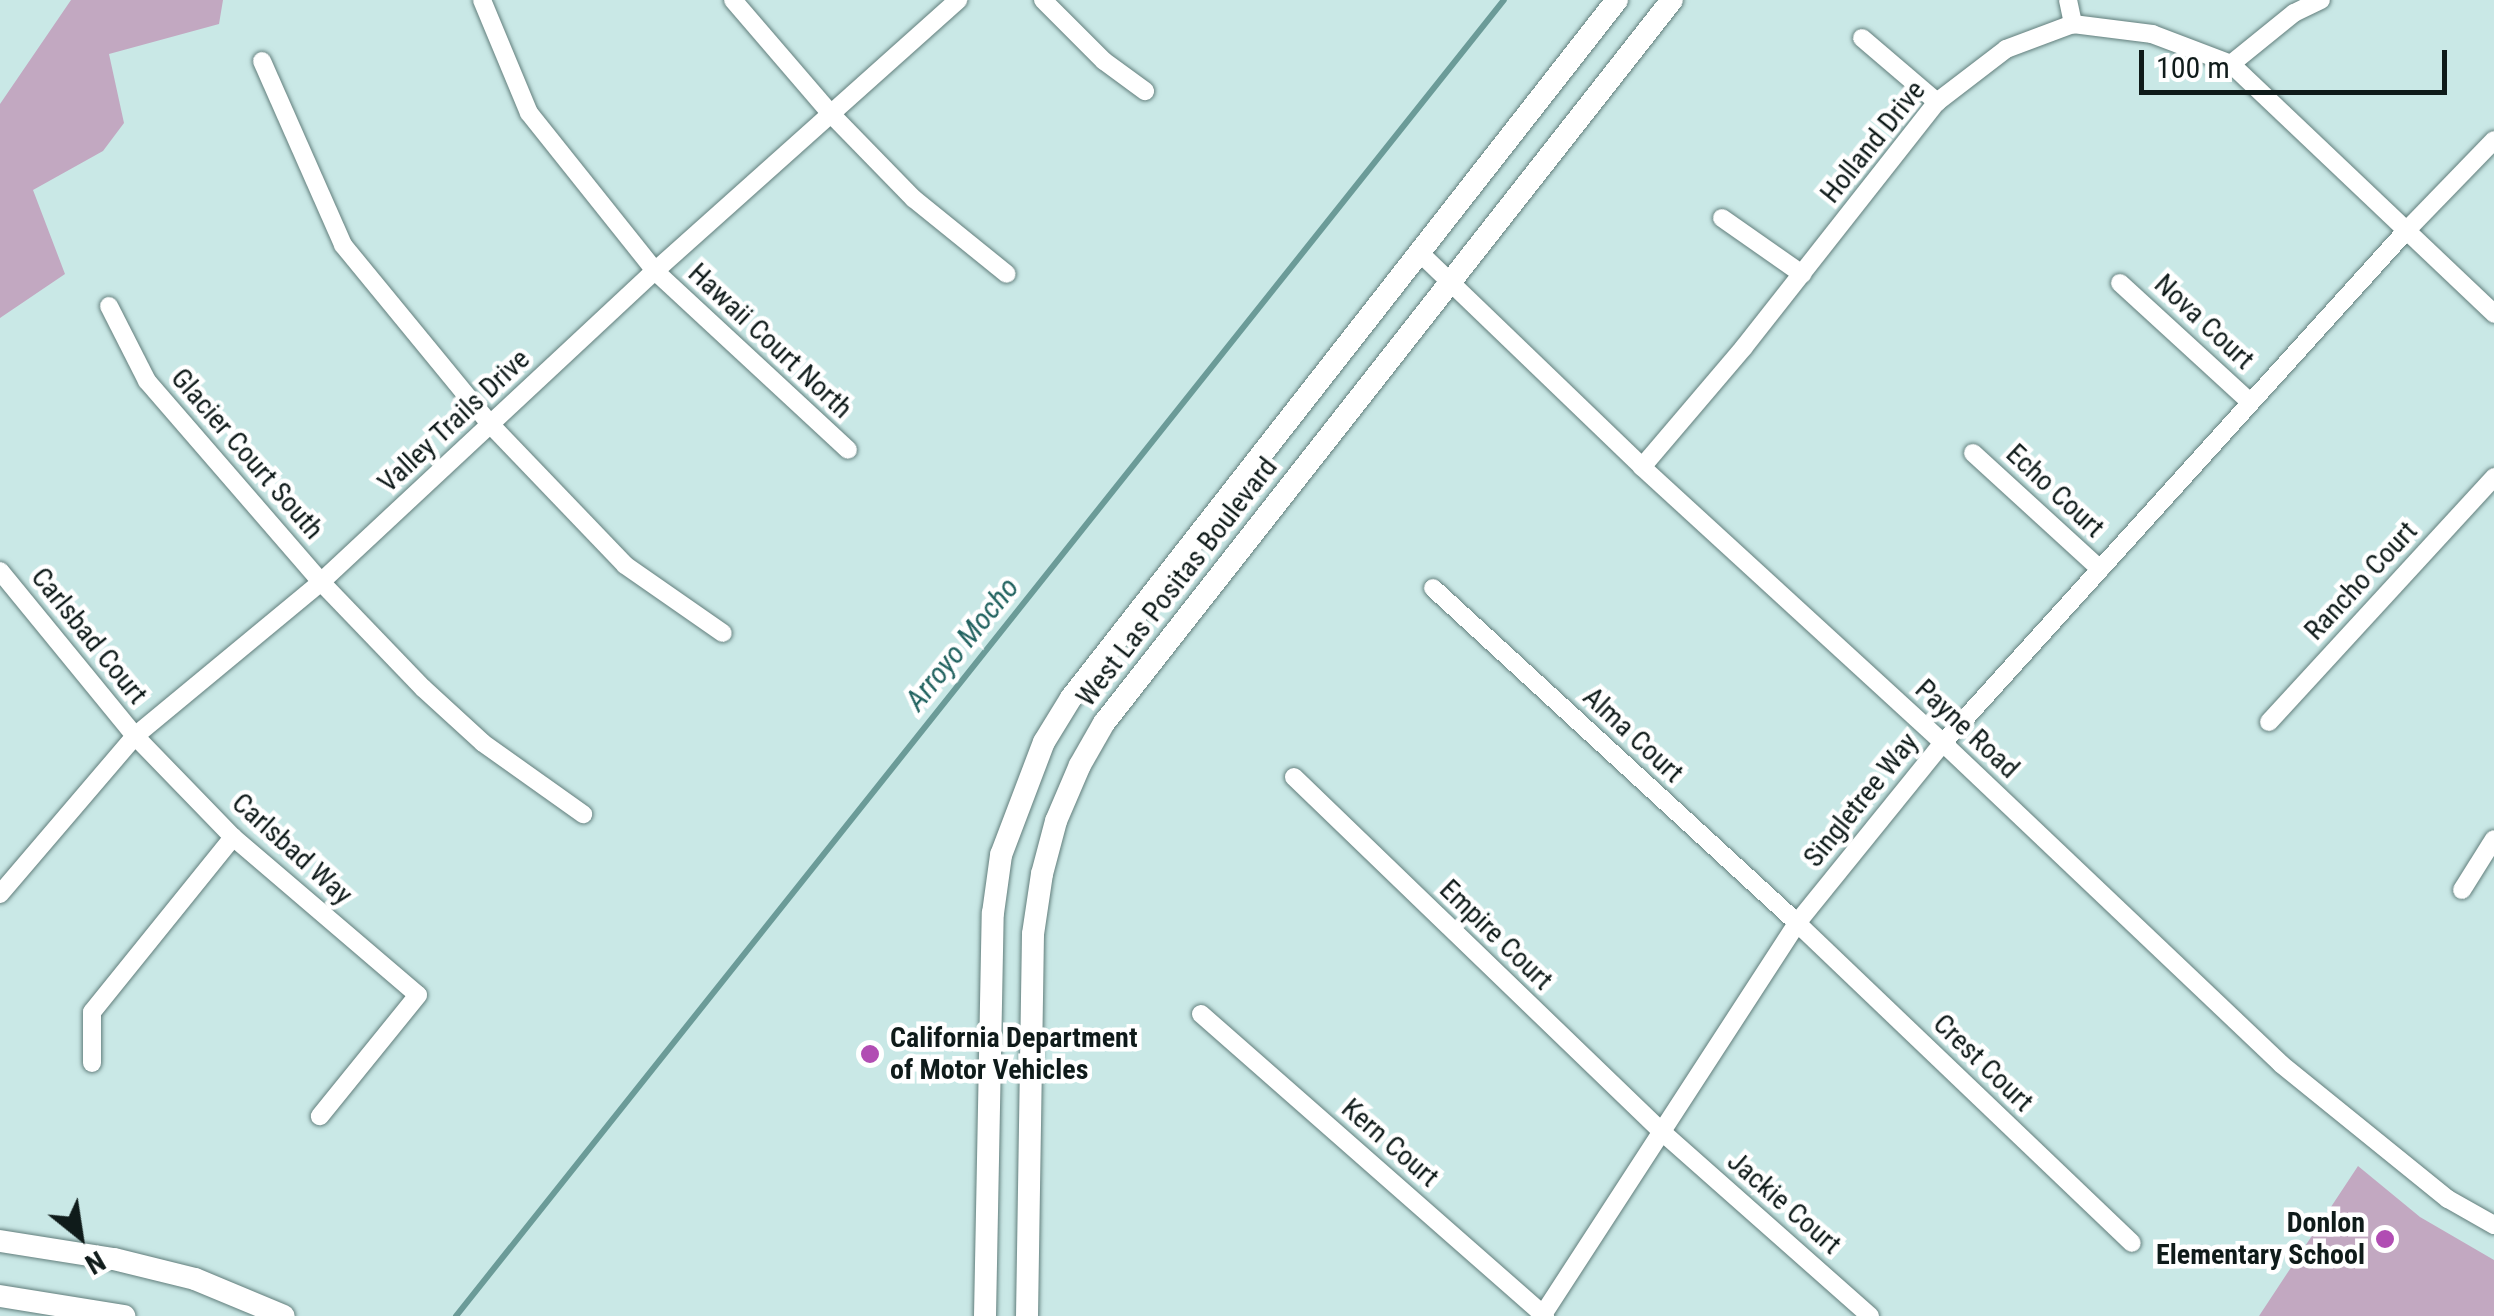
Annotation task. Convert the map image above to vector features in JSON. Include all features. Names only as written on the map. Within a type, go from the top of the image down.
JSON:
[{"type":"main road","name":"West Las Positas Boulevard","points":[[985,1316],[993,913],[1002,855],[1020,796],[1044,742],[1072,698],[1617,0]]},
{"type":"main road","name":"West Las Positas Boulevard","points":[[1028,1316],[1033,934],[1042,874],[1056,821],[1104,723],[1672,0]]},
{"type":"main road","points":[[0,1241],[114,1259],[195,1279],[284,1316]]},
{"type":"main road","points":[[0,1296],[124,1316]]},
{"type":"street","name":"Hawaii Court North","points":[[482,0],[529,112],[655,271],[848,450]]},
{"type":"street","points":[[733,0],[832,115],[914,199],[1007,274]]},
{"type":"street","name":"Valley Trails Drive","points":[[0,894],[136,736],[321,582],[655,271],[958,0]]},
{"type":"street","points":[[1043,0],[1104,60],[1145,91]]},
{"type":"street","points":[[2068,0],[2072,24]]},
{"type":"street","points":[[2231,64],[2294,13],[2321,0]]},
{"type":"street","name":"Holland Drive","points":[[1642,467],[1802,274],[1937,102],[2006,48],[2072,24],[2152,34],[2231,64],[2494,314]]},
{"type":"street","points":[[1862,38],[1937,102]]},
{"type":"street","points":[[262,61],[343,245],[490,424],[625,565],[722,632]]},
{"type":"street","name":"Singletree Way","points":[[1543,1315],[1797,923],[1943,743],[2405,232],[2494,140]]},
{"type":"street","points":[[1722,218],[1802,274]]},
{"type":"street","name":"Payne Road","points":[[1420,253],[1642,467],[1943,743],[2280,1064],[2448,1199],[2494,1225]]},
{"type":"street","name":"Nova Court","points":[[2120,283],[2250,402]]},
{"type":"street","name":"Glacier Court South","points":[[109,306],[147,382],[321,582],[422,688],[483,744],[583,814]]},
{"type":"street","name":"Echo Court","points":[[1973,452],[2100,569]]},
{"type":"street","name":"Rancho Court","points":[[2268,722],[2494,477]]},
{"type":"street","name":"Carlsbad Court","points":[[0,571],[136,736]]},
{"type":"street","name":"Alma Court","points":[[1432,588],[1797,923]]},
{"type":"street","name":"Carlsbad Way","points":[[136,736],[233,837],[418,995],[320,1116]]},
{"type":"street","name":"Empire Court","points":[[1294,777],[1661,1132]]},
{"type":"street","points":[[92,1063],[92,1012],[233,837]]},
{"type":"street","points":[[2462,890],[2494,839]]},
{"type":"street","name":"Crest Court","points":[[1797,923],[2132,1243]]},
{"type":"street","name":"Kern Court","points":[[1201,1014],[1543,1315]]},
{"type":"street","name":"Jackie Court","points":[[1661,1132],[1870,1316]]},
{"type":"shaded area","points":[[71,0],[223,0],[219,24],[109,54],[124,123],[103,151],[33,190],[65,274],[0,318],[0,104]]},
{"type":"shaded area","name":"Donlon Elementary School","points":[[2358,1166],[2420,1217],[2494,1260],[2494,1316],[2259,1316]]},
{"type":"waterway","name":"Arroyo Mocho","points":[[456,1316],[1504,0]]},
{"type":"place","name":"California Department of Motor Vehicles","points":[[870,1054]]},
{"type":"place","name":"Donlon Elementary School","points":[[2385,1239]]}]
